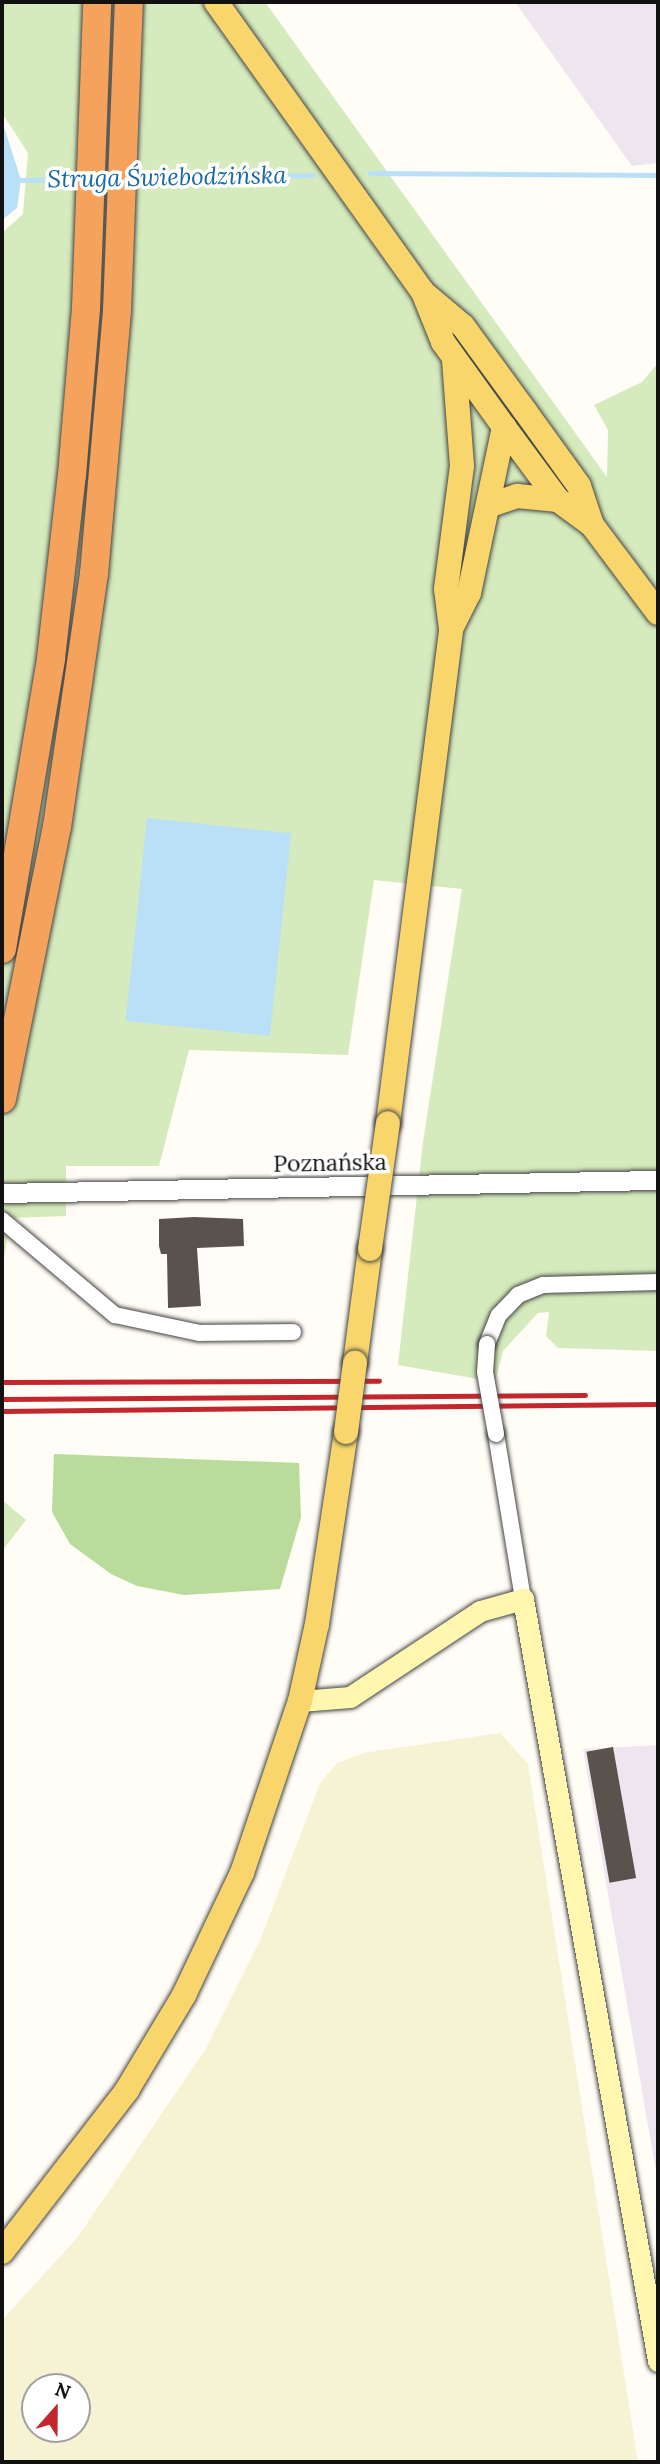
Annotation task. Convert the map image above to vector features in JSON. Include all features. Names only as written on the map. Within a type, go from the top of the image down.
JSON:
[{"type":"highway","points":[[2,949],[51,658],[71,488],[86,308],[97,2]]},
{"type":"highway","points":[[2,1099],[57,827],[94,574],[117,311],[129,2]]},
{"type":"main road","points":[[216,2],[423,292],[454,359],[558,500],[592,525],[658,613]]},
{"type":"main road","points":[[423,292],[463,326],[525,411],[579,486],[592,525]]},
{"type":"main road","points":[[2,2252],[90,2144],[184,1995],[242,1873],[300,1700],[317,1624],[346,1432],[451,629],[446,589],[462,466],[454,359]]},
{"type":"main road","points":[[462,466],[481,436],[504,427],[525,411]]},
{"type":"main road","points":[[451,629],[469,593],[504,427]]},
{"type":"main road","points":[[488,506],[517,496],[558,500]]},
{"type":"main road","points":[[300,1700],[321,1703],[350,1697],[480,1611],[523,1599],[658,2361]]},
{"type":"street","name":"Poznańska","points":[[2,1193],[658,1180]]},
{"type":"street","points":[[2,1220],[115,1315],[200,1333],[293,1332]]},
{"type":"street","points":[[523,1599],[485,1372],[487,1344],[499,1315],[518,1295],[543,1285],[658,1282]]},
{"type":"shaded area","points":[[515,2],[658,2],[658,163],[632,166]]},
{"type":"shaded area","points":[[500,1733],[528,1764],[638,2462],[2,2462],[2,2320],[77,2238],[205,2050],[261,1938],[320,1783],[337,1763],[363,1753]]},
{"type":"shaded area","points":[[658,1745],[658,2183],[583,1749]]},
{"type":"green space","points":[[2,2],[265,2],[607,477],[608,430],[594,405],[642,382],[658,363],[658,1351],[558,1348],[546,1336],[549,1312],[538,1313],[503,1351],[495,1382],[398,1365],[423,1142],[462,889],[374,880],[348,1055],[189,1050],[159,1166],[66,1166],[66,1216],[11,1218],[2,1268],[2,233],[23,214],[28,153],[2,113]]},
{"type":"green space","points":[[54,1454],[299,1463],[301,1517],[280,1589],[184,1595],[137,1586],[111,1574],[70,1544],[52,1512]]},
{"type":"green space","points":[[2,1500],[26,1520],[2,1551]]},
{"type":"water","points":[[2,121],[21,180],[17,208],[2,220]]},
{"type":"water","points":[[147,818],[291,833],[270,1036],[126,1021]]},
{"type":"building","points":[[159,1219],[243,1219],[244,1246],[197,1248],[201,1306],[168,1308],[167,1254],[161,1254],[159,1246]]},
{"type":"building","points":[[613,1747],[636,1878],[610,1883],[586,1752]]},
{"type":"waterway","name":"Struga Świebodzińska","points":[[370,173],[658,175]]},
{"type":"waterway","name":"Struga Świebodzińska","points":[[129,178],[313,175]]},
{"type":"waterway","name":"Struga Świebodzińska","points":[[21,180],[81,179]]},
{"type":"railway","points":[[2,1382],[379,1381]]},
{"type":"railway","points":[[2,1399],[585,1395]]},
{"type":"railway","points":[[2,1411],[658,1404]]}]
